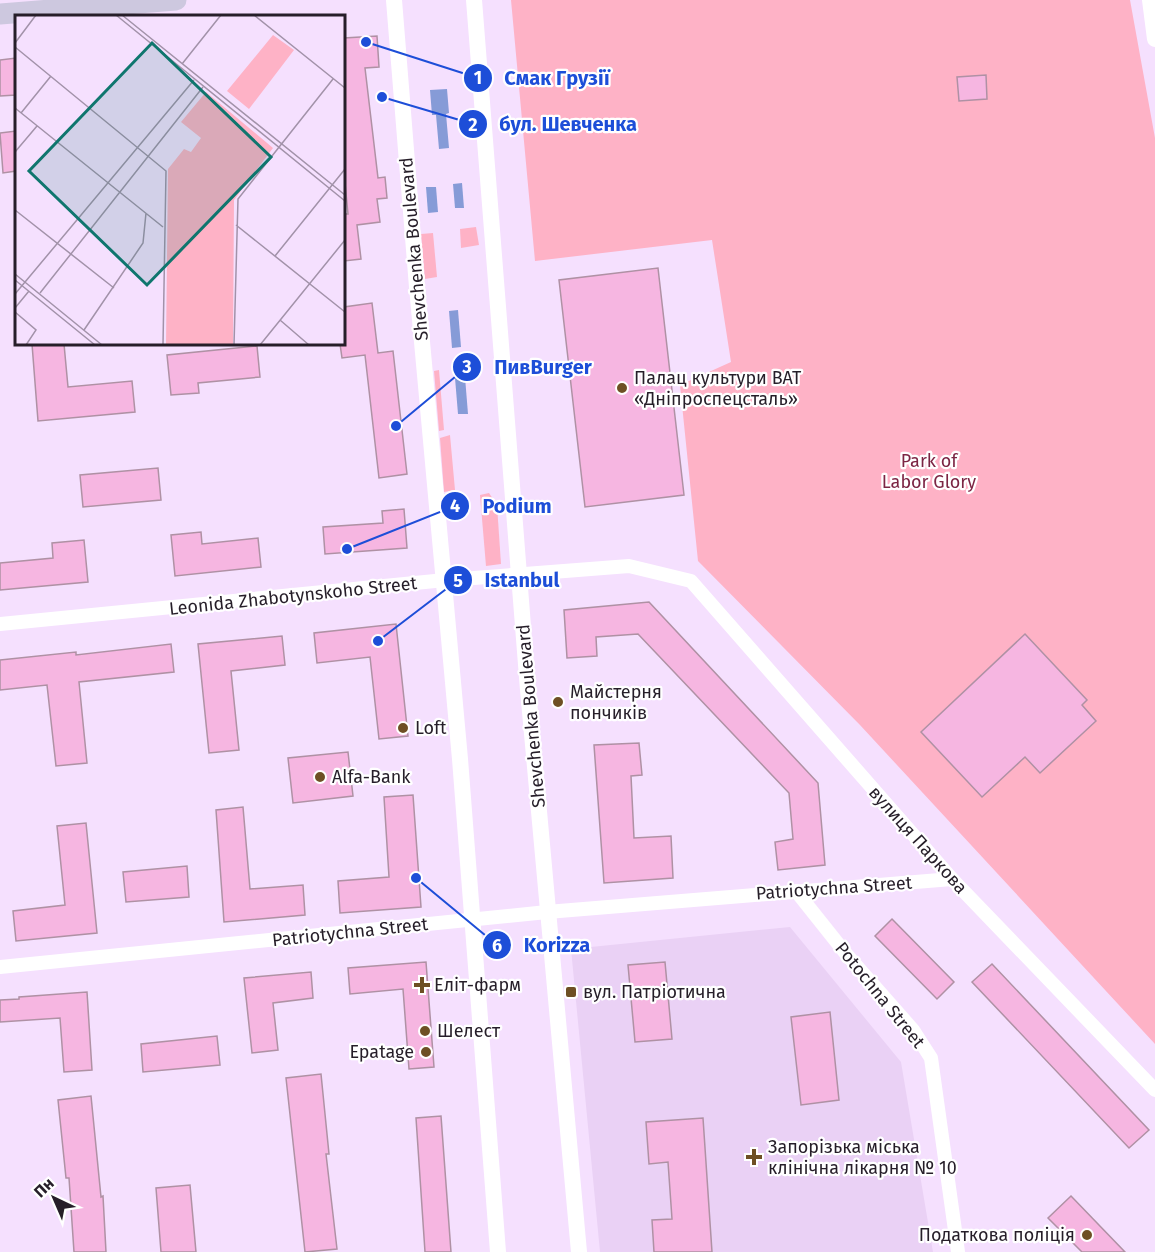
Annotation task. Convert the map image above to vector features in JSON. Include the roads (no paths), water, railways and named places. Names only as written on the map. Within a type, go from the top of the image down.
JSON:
[{"type":"main road","points":[[0,14],[176,0]]},
{"type":"street","name":"Shevchenka Boulevard","points":[[394,0],[498,1252]]},
{"type":"street","name":"Shevchenka Boulevard","points":[[474,0],[547,912],[579,1252]]},
{"type":"street","points":[[1150,0],[1155,39]]},
{"type":"street","name":"Leonida Zhabotynskoho Street","points":[[0,624],[444,581],[629,566],[692,581]]},
{"type":"street","name":"вулиця Паркова","points":[[692,581],[952,879],[1155,1090]]},
{"type":"street","name":"Patriotychna Street","points":[[0,967],[547,912],[952,879]]},
{"type":"street","name":"Potochna Street","points":[[796,891],[847,955],[914,1030],[932,1058],[958,1252]]},
{"type":"water","points":[[447,89],[449,113],[446,114],[449,148],[439,149],[436,115],[432,115],[430,90]]},
{"type":"water","points":[[462,183],[464,208],[455,208],[453,184]]},
{"type":"water","points":[[426,187],[436,187],[438,212],[428,213]]},
{"type":"water","points":[[458,310],[461,347],[452,348],[449,311]]},
{"type":"water","points":[[465,377],[468,414],[458,414],[455,378]]},
{"type":"place","name":"Смак Грузії","points":[[366,42]]},
{"type":"place","name":"бул. Шевченка","points":[[382,97]]},
{"type":"place","name":"Палац культури ВАТ «Дніпроспецсталь»","points":[[622,388]]},
{"type":"place","name":"ПивBurger","points":[[396,426]]},
{"type":"place","name":"Podium","points":[[347,549]]},
{"type":"place","name":"Istanbul","points":[[378,641]]},
{"type":"place","name":"Майстерня пончиків","points":[[558,702]]},
{"type":"place","name":"Loft","points":[[403,728]]},
{"type":"place","name":"Alfa-Bank","points":[[320,777]]},
{"type":"place","name":"Korizza","points":[[416,878]]},
{"type":"place","name":"Еліт-фарм","points":[[422,985]]},
{"type":"place","name":"вул. Патріотична","points":[[571,992]]},
{"type":"place","name":"Шелест","points":[[425,1031]]},
{"type":"place","name":"Epatage","points":[[426,1052]]},
{"type":"place","name":"Запорізька міська клінічна лікарня № 10","points":[[754,1157]]},
{"type":"place","name":"Податкова поліція","points":[[1087,1235]]},
{"type":"park label","name":"Park of Labor Glory","points":[[929,471]]}]
